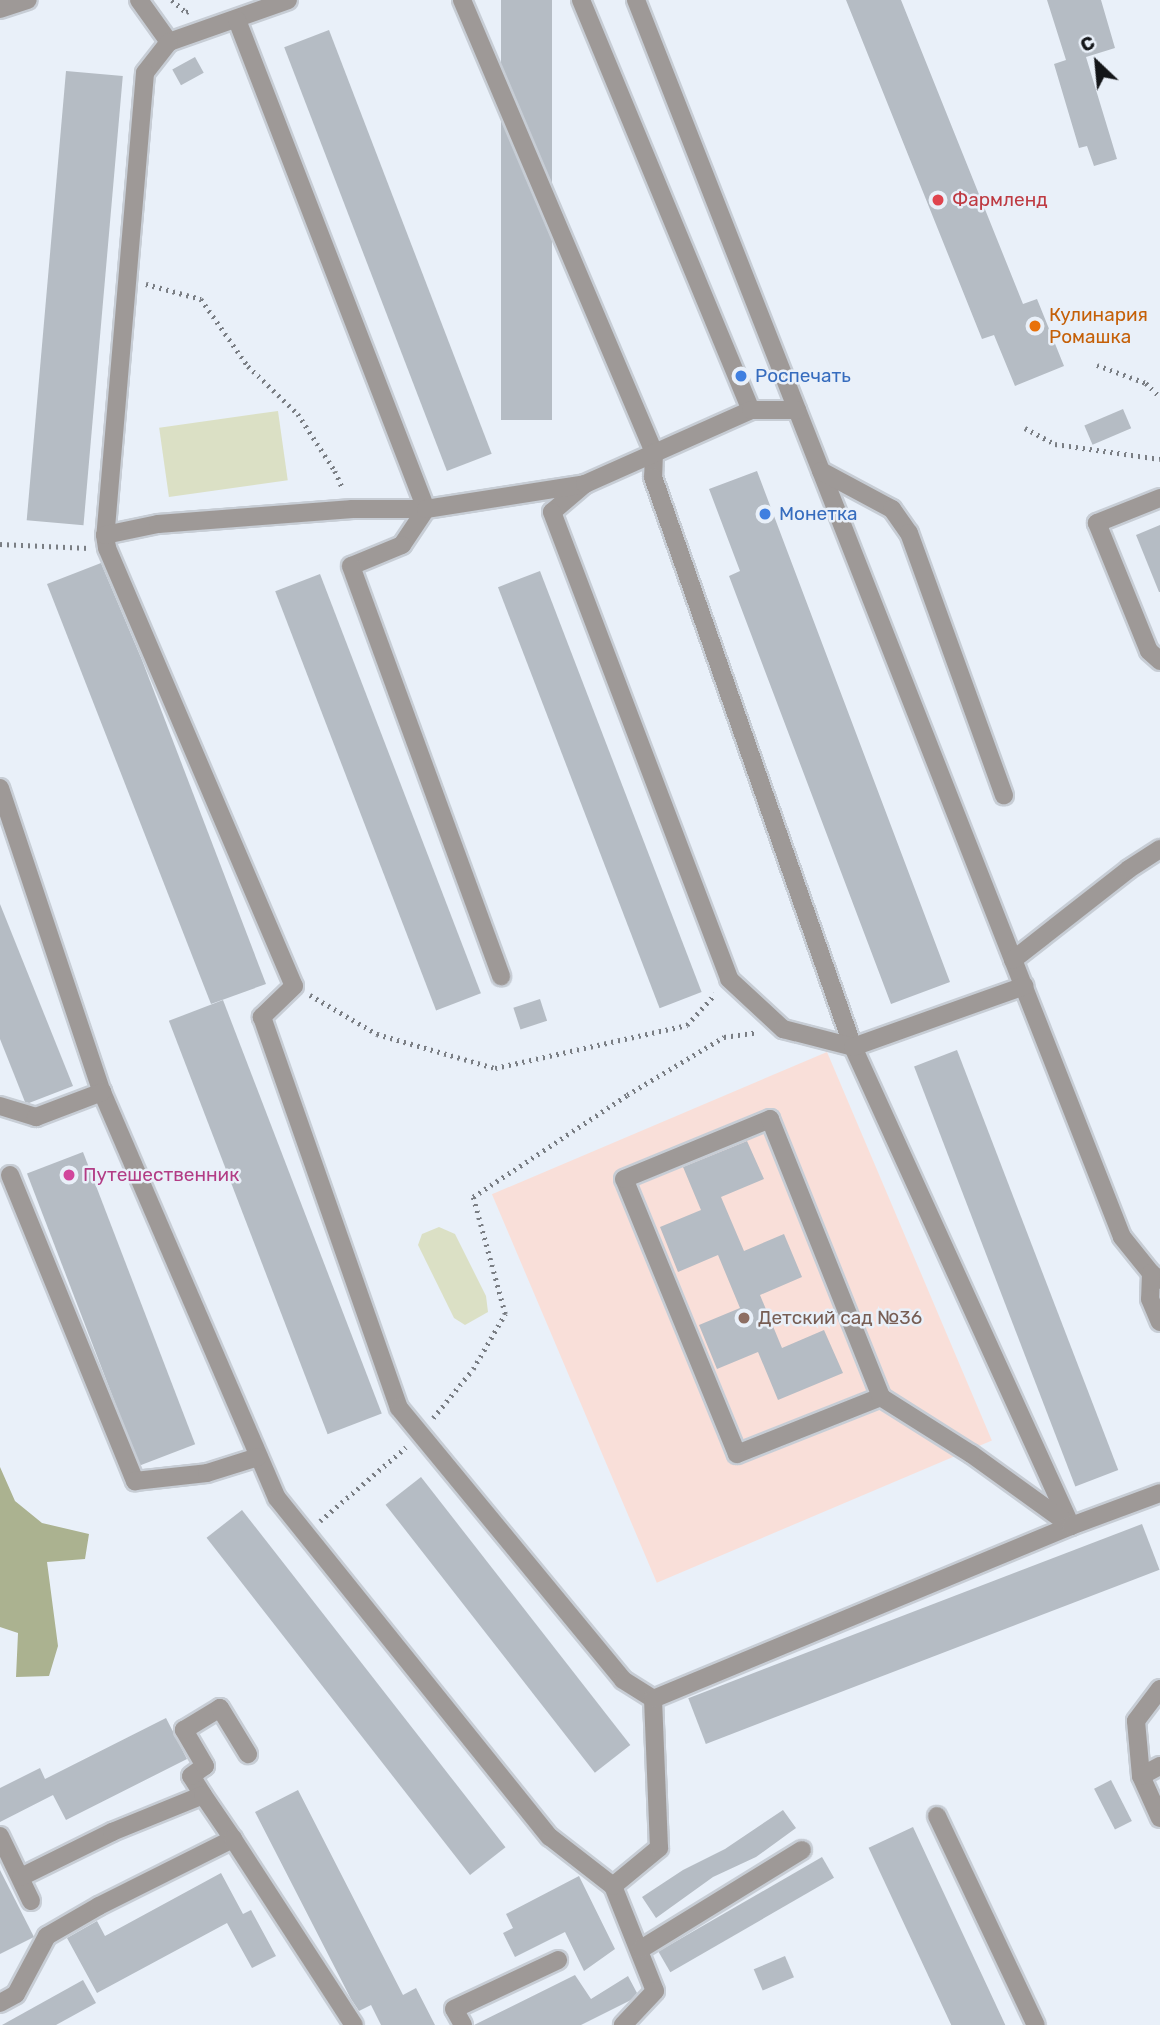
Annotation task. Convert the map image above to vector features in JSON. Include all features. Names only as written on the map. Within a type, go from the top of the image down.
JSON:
[{"type":"street","points":[[0,9],[28,0]]},
{"type":"street","points":[[139,0],[169,42]]},
{"type":"street","points":[[288,0],[169,42],[145,73],[106,542],[294,986],[262,1017],[400,1408],[623,1680],[653,1699]]},
{"type":"street","points":[[462,0],[654,452],[653,477],[853,1047],[1071,1526]]},
{"type":"street","points":[[581,0],[751,411]]},
{"type":"street","points":[[636,0],[1122,1237],[1155,1277],[1150,1298],[1160,1322]]},
{"type":"street","points":[[237,19],[426,509]]},
{"type":"street","points":[[797,410],[751,411],[585,484],[552,512],[729,979],[783,1029],[853,1047],[1024,986]]},
{"type":"street","points":[[821,471],[892,509],[909,533],[1004,795]]},
{"type":"street","points":[[106,542],[159,524],[352,509],[426,509],[585,484]]},
{"type":"street","points":[[1160,498],[1097,523],[1149,651],[1160,661]]},
{"type":"street","points":[[426,509],[402,545],[351,566],[501,976]]},
{"type":"street","points":[[0,788],[102,1091],[277,1498],[550,1837],[613,1886],[641,1949],[655,1991],[623,2025]]},
{"type":"street","points":[[1013,960],[1129,869],[1160,849]]},
{"type":"street","points":[[0,1106],[36,1117],[102,1091]]},
{"type":"street","points":[[881,1397],[737,1454],[624,1179],[770,1119],[881,1397],[971,1454],[1071,1526]]},
{"type":"street","points":[[10,1175],[135,1481],[207,1473],[258,1457]]},
{"type":"street","points":[[653,1699],[1071,1526],[1160,1493]]},
{"type":"street","points":[[1160,1689],[1136,1721],[1141,1776],[1160,1818]]},
{"type":"street","points":[[613,1886],[659,1848],[653,1699]]},
{"type":"street","points":[[248,1754],[220,1708],[184,1730],[205,1766],[191,1776],[354,2025]]},
{"type":"street","points":[[1141,1776],[1160,1766]]},
{"type":"street","points":[[21,1877],[112,1832],[203,1795]]},
{"type":"street","points":[[937,1816],[1036,2025]]},
{"type":"street","points":[[0,1836],[31,1901]]},
{"type":"street","points":[[0,2003],[16,1994],[47,1936],[99,1906],[233,1839]]},
{"type":"street","points":[[641,1949],[802,1850]]},
{"type":"street","points":[[463,2025],[454,2009],[558,1960]]},
{"type":"path","points":[[172,0],[186,12],[198,8]]},
{"type":"path","points":[[127,279],[201,299],[248,366],[298,414],[335,471],[352,509]]},
{"type":"path","points":[[1097,365],[1146,383],[1160,397]]},
{"type":"path","points":[[1025,428],[1055,444],[1160,459]]},
{"type":"path","points":[[0,544],[106,542]]},
{"type":"path","points":[[294,986],[377,1034],[495,1068],[687,1025],[729,979]]},
{"type":"path","points":[[306,1534],[421,1433],[472,1369],[505,1314],[473,1197],[627,1096],[724,1037],[783,1029]]},
{"type":"shaded area","name":"Детский сад №36","points":[[827,1052],[992,1440],[657,1583],[492,1194]]},
{"type":"green space","points":[[278,411],[288,480],[169,497],[159,428]]},
{"type":"green space","points":[[439,1227],[455,1234],[486,1296],[488,1312],[465,1325],[454,1318],[418,1245],[422,1234]]},
{"type":"green space","points":[[0,1467],[15,1501],[42,1523],[89,1534],[85,1559],[47,1562],[58,1646],[49,1676],[16,1677],[18,1633],[0,1627]]},
{"type":"building","points":[[501,0],[552,0],[552,420],[501,420]]},
{"type":"building","points":[[846,0],[901,0],[1023,304],[1037,299],[1064,366],[1015,386],[994,335],[982,339]]},
{"type":"building","points":[[1047,0],[1101,0],[1115,48],[1086,57],[1117,159],[1094,166],[1087,146],[1079,148],[1054,64],[1066,60]]},
{"type":"building","points":[[329,30],[492,454],[447,471],[284,47]]},
{"type":"building","points":[[195,57],[204,73],[181,85],[172,70]]},
{"type":"building","points":[[66,71],[123,76],[83,525],[27,520]]},
{"type":"building","points":[[1123,409],[1131,428],[1093,445],[1084,425]]},
{"type":"building","points":[[757,471],[950,982],[891,1004],[729,576],[740,571],[709,489]]},
{"type":"building","points":[[1160,525],[1160,592],[1159,592],[1136,535]]},
{"type":"building","points":[[101,563],[142,660],[266,984],[211,1004],[47,584]]},
{"type":"building","points":[[540,571],[702,992],[660,1008],[498,587]]},
{"type":"building","points":[[320,574],[481,993],[436,1010],[275,591]]},
{"type":"building","points":[[0,904],[73,1086],[29,1103],[25,1102],[0,1039]]},
{"type":"building","points":[[540,999],[547,1021],[520,1030],[513,1008]]},
{"type":"building","points":[[223,1000],[382,1414],[328,1434],[169,1021]]},
{"type":"building","points":[[957,1050],[1118,1470],[1075,1487],[914,1066]]},
{"type":"building","points":[[747,1141],[764,1179],[721,1197],[744,1251],[784,1234],[802,1277],[760,1295],[782,1348],[824,1330],[843,1373],[778,1400],[758,1352],[717,1369],[699,1325],[740,1308],[718,1255],[678,1272],[660,1227],[701,1210],[683,1167]]},
{"type":"building","points":[[83,1152],[195,1444],[139,1466],[27,1174]]},
{"type":"building","points":[[421,1477],[630,1745],[595,1773],[386,1505]]},
{"type":"building","points":[[242,1510],[506,1847],[470,1875],[207,1538]]},
{"type":"building","points":[[1142,1524],[1160,1570],[706,1744],[688,1698]]},
{"type":"building","points":[[166,1718],[187,1759],[66,1820],[53,1795],[0,1822],[0,1788],[40,1768],[45,1779]]},
{"type":"building","points":[[1111,1780],[1132,1821],[1115,1830],[1094,1789]]},
{"type":"building","points":[[298,1790],[403,1995],[416,1988],[435,2025],[381,2025],[371,2005],[359,2011],[351,1999],[255,1812]]},
{"type":"building","points":[[783,1810],[796,1828],[756,1857],[713,1877],[656,1918],[642,1897],[683,1870],[725,1849]]},
{"type":"building","points":[[913,1827],[1005,2025],[951,2025],[869,1848]]},
{"type":"building","points":[[822,1857],[834,1878],[670,1972],[658,1952]]},
{"type":"building","points":[[0,1870],[34,1937],[0,1954]]},
{"type":"building","points":[[221,1873],[243,1914],[251,1910],[276,1956],[252,1968],[227,1923],[97,1993],[67,1938],[97,1921],[105,1936]]},
{"type":"building","points":[[579,1876],[615,1949],[584,1971],[565,1932],[515,1957],[503,1933],[513,1928],[506,1914]]},
{"type":"building","points":[[785,1956],[794,1977],[763,1990],[754,1969]]},
{"type":"building","points":[[575,1975],[591,1999],[628,1976],[637,1993],[631,2000],[581,2025],[474,2025]]},
{"type":"building","points":[[83,1980],[96,2003],[56,2025],[2,2025]]},
{"type":"place","name":"Фармленд","points":[[938,200]]},
{"type":"place","name":"Кулинария Ромашка","points":[[1035,326]]},
{"type":"place","name":"Роспечать","points":[[741,376]]},
{"type":"place","name":"Монетка","points":[[765,514]]},
{"type":"place","name":"Путешественник","points":[[69,1175]]},
{"type":"place","name":"Детский сад №36","points":[[744,1318]]}]
